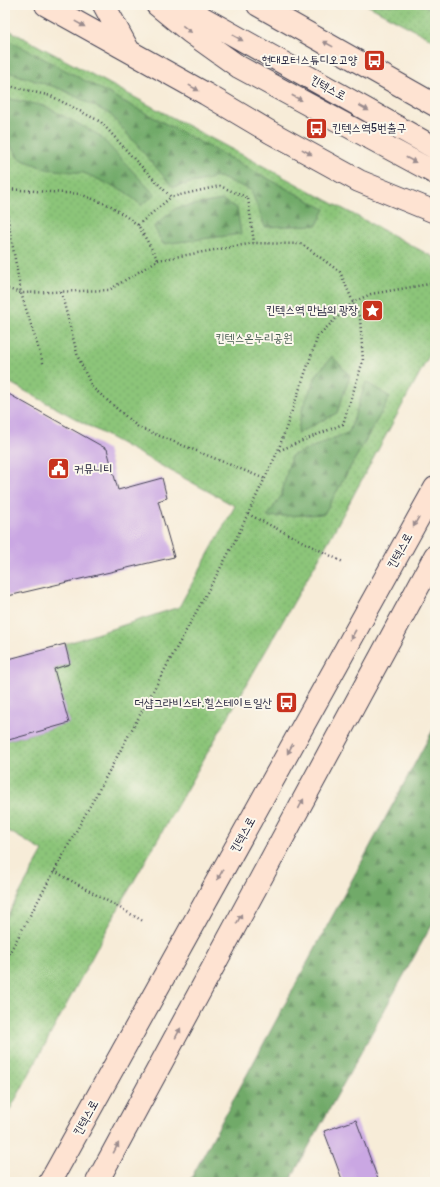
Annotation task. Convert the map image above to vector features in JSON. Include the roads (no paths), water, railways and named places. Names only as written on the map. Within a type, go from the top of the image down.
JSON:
[{"type":"main road","points":[[46,5],[359,181],[435,212]]},
{"type":"main road","points":[[104,5],[129,51]]},
{"type":"main road","points":[[157,5],[190,32],[239,67],[435,173]]},
{"type":"main road","name":"킨텍스로","points":[[180,5],[435,148]]},
{"type":"main road","points":[[258,5],[435,104]]},
{"type":"main road","name":"킨텍스로","points":[[50,1182],[435,488]]},
{"type":"main road","points":[[97,1182],[435,556]]},
{"type":"place","name":"현대모터스튜디오고양","points":[[374,60]]},
{"type":"place","name":"킨텍스역5번출구","points":[[317,128]]},
{"type":"place","name":"킨텍스역 만남의 광장","points":[[373,310]]},
{"type":"place","name":"커뮤니티","points":[[59,469]]},
{"type":"place","name":"더샵그라비스타.힐스테이트일산","points":[[287,703]]},
{"type":"park label","name":"킨텍스온누리공원","points":[[254,338]]}]
